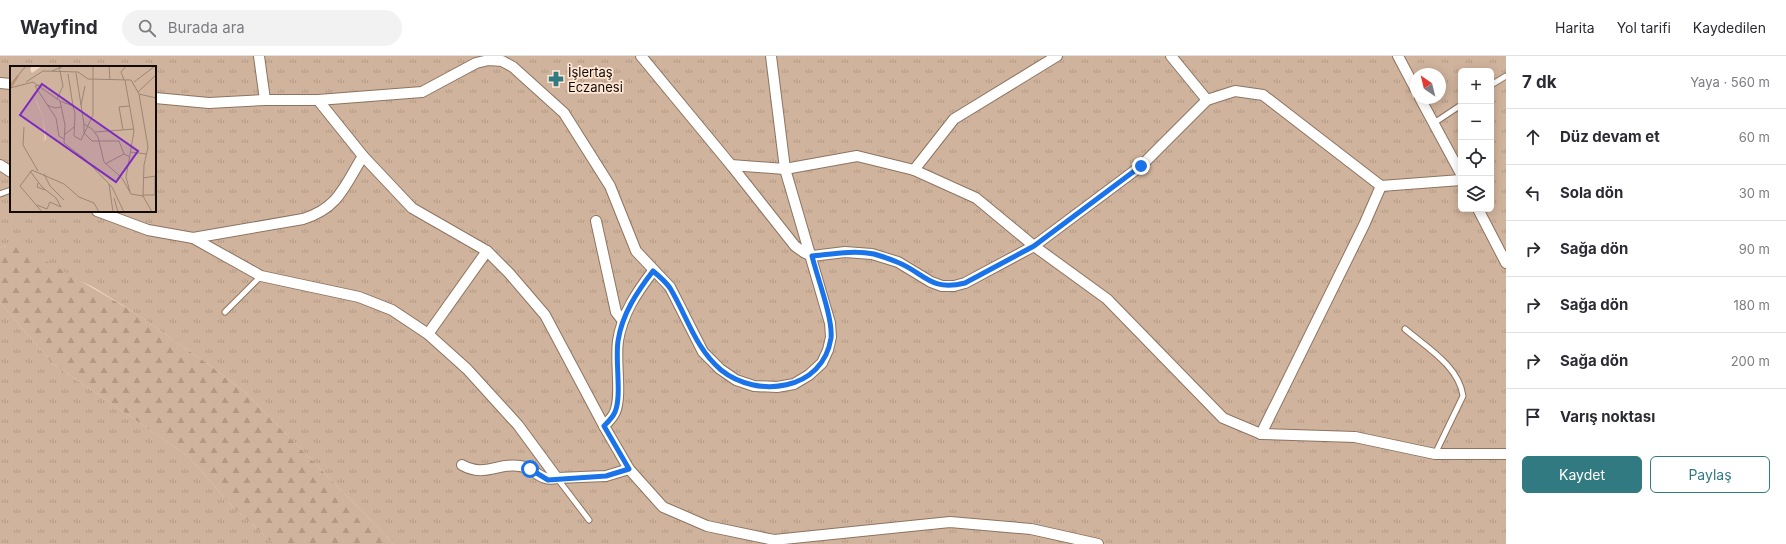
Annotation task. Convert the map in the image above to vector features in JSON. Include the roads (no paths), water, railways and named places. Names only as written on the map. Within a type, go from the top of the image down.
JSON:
[{"type":"street","points":[[259,56],[265,100]]},
{"type":"street","points":[[641,56],[731,165],[795,246],[804,253],[812,256],[845,252],[872,254],[898,262],[931,282],[942,286],[954,286],[965,283],[1034,246],[1141,166],[1207,100],[1235,91],[1263,95],[1381,186],[1458,180]]},
{"type":"street","points":[[156,98],[208,103],[265,100],[318,100],[422,92],[488,58],[502,61],[513,66],[564,113],[610,186],[636,251],[653,271],[670,287],[703,352],[720,370],[736,380],[754,386],[777,387],[794,384],[809,375],[822,363],[828,350],[831,337],[830,323],[786,169],[771,56]]},
{"type":"street","points":[[914,170],[954,119],[1057,56]]},
{"type":"street","points":[[1171,56],[1207,100]]},
{"type":"street","points":[[1398,56],[1410,79]]},
{"type":"street","points":[[0,83],[10,84]]},
{"type":"street","points":[[318,100],[363,156],[412,208],[486,252],[509,273],[545,315],[604,426],[629,469],[663,507],[707,526],[774,540],[950,522],[1031,529],[1098,544]]},
{"type":"street","points":[[1423,104],[1458,168]]},
{"type":"street","points":[[193,238],[303,219],[316,215],[336,200],[363,156]]},
{"type":"street","points":[[731,165],[786,169],[857,156],[914,170],[976,198],[1034,246],[1107,299],[1223,418],[1261,434],[1355,437],[1435,454],[1506,454]]},
{"type":"street","points":[[0,165],[10,171]]},
{"type":"street","points":[[1261,434],[1381,186]]},
{"type":"street","points":[[100,212],[148,230],[193,238],[261,276],[358,297],[377,303],[404,318],[428,334],[462,364],[518,425],[557,478]]},
{"type":"street","points":[[1480,212],[1506,263]]},
{"type":"street","points":[[596,221],[615,308],[623,321]]},
{"type":"street","points":[[428,334],[486,252]]},
{"type":"street","points":[[604,426],[615,413],[617,405],[616,356],[623,321],[639,290],[653,271]]},
{"type":"street","points":[[462,465],[474,470],[485,471],[519,465],[530,469],[542,478],[548,480],[557,478],[606,476],[629,469]]},
{"type":"lane","points":[[1494,83],[1506,76]]},
{"type":"lane","points":[[1434,123],[1458,107]]},
{"type":"lane","points":[[0,194],[10,190]]},
{"type":"lane","points":[[225,312],[261,276]]},
{"type":"lane","points":[[1405,329],[1450,368],[1455,374],[1462,388],[1463,396],[1435,454]]},
{"type":"lane","points":[[557,478],[589,520]]},
{"type":"place","name":"İşlertaş Eczanesi","points":[[556,79]]}]
